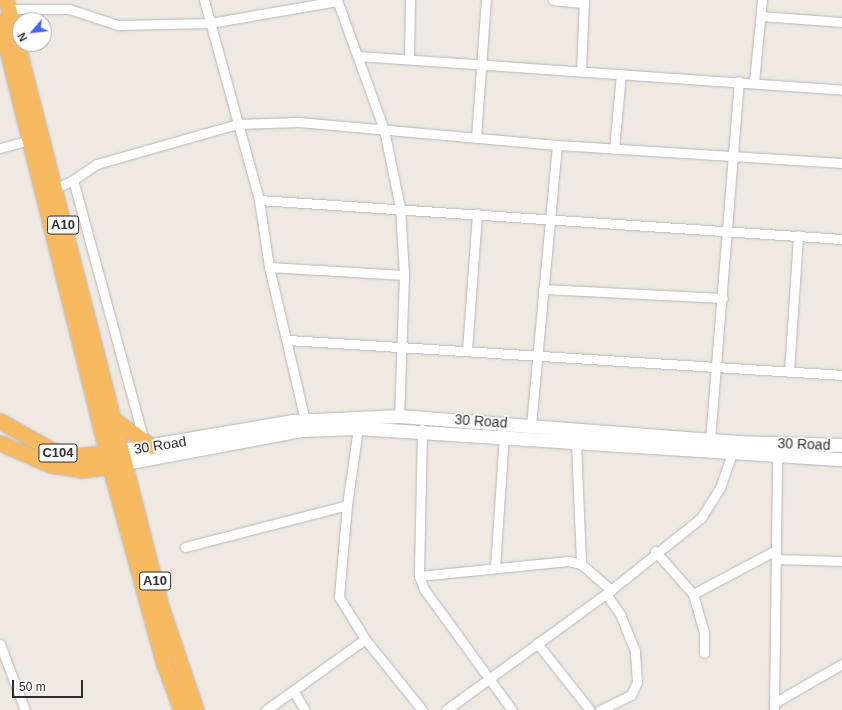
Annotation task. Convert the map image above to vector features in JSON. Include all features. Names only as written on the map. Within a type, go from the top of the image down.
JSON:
[{"type":"highway","name":"A10","points":[[8,4],[161,607],[196,710]]},
{"type":"highway","name":"A10","points":[[0,21],[108,461],[164,664],[181,710]]},
{"type":"highway","points":[[113,419],[148,444]]},
{"type":"highway","name":"C104","points":[[0,421],[57,453],[108,461]]},
{"type":"highway","name":"C104","points":[[0,443],[51,466],[81,470],[124,457]]},
{"type":"main road","name":"30 Road","points":[[124,457],[148,444],[305,420],[399,416],[710,440],[842,445]]},
{"type":"main road","name":"30 Road","points":[[124,457],[302,430],[358,428],[422,429],[576,443],[732,454],[842,459]]},
{"type":"street","points":[[204,0],[259,200],[269,267],[288,340],[305,420]]},
{"type":"street","points":[[8,4],[69,9],[118,25],[210,23],[337,0],[359,56],[384,130],[400,207],[404,275],[399,416]]},
{"type":"street","points":[[409,59],[410,0]]},
{"type":"street","points":[[476,138],[479,64],[486,0]]},
{"type":"street","points":[[553,0],[584,2],[580,71]]},
{"type":"street","points":[[754,82],[762,0]]},
{"type":"street","points":[[761,16],[842,22]]},
{"type":"street","points":[[359,56],[754,82],[842,90]]},
{"type":"street","points":[[614,149],[620,74]]},
{"type":"street","points":[[710,440],[718,366],[732,157],[739,81]]},
{"type":"street","points":[[54,189],[72,180],[97,164],[237,124],[299,122],[557,145],[842,163]]},
{"type":"street","points":[[0,148],[30,140]]},
{"type":"street","points":[[531,425],[557,145]]},
{"type":"street","points":[[72,180],[148,444]]},
{"type":"street","points":[[259,200],[400,207],[550,220],[728,229],[842,239]]},
{"type":"street","points":[[467,350],[477,213]]},
{"type":"street","points":[[790,372],[798,235]]},
{"type":"street","points":[[269,267],[404,275]]},
{"type":"street","points":[[543,289],[723,298]]},
{"type":"street","points":[[288,340],[537,354],[842,375]]},
{"type":"street","points":[[358,428],[347,505],[339,597],[366,639],[422,710]]},
{"type":"street","points":[[422,429],[419,576],[424,589],[490,677],[512,710]]},
{"type":"street","points":[[495,567],[504,436]]},
{"type":"street","points":[[576,443],[581,564]]},
{"type":"street","points":[[774,707],[777,443]]},
{"type":"street","points":[[446,710],[608,592],[711,506],[732,454]]},
{"type":"street","points":[[184,546],[347,505]]},
{"type":"street","points":[[655,552],[693,594],[704,632],[704,653]]},
{"type":"street","points":[[693,594],[776,555],[842,561]]},
{"type":"street","points":[[419,576],[495,567],[568,561],[581,564],[608,592],[620,614],[635,652],[637,682],[631,694],[600,710]]},
{"type":"street","points":[[266,710],[366,639]]},
{"type":"street","points":[[537,643],[590,710]]},
{"type":"street","points":[[0,644],[25,710]]},
{"type":"street","points":[[774,707],[842,664]]},
{"type":"street","points":[[293,690],[305,710]]}]
